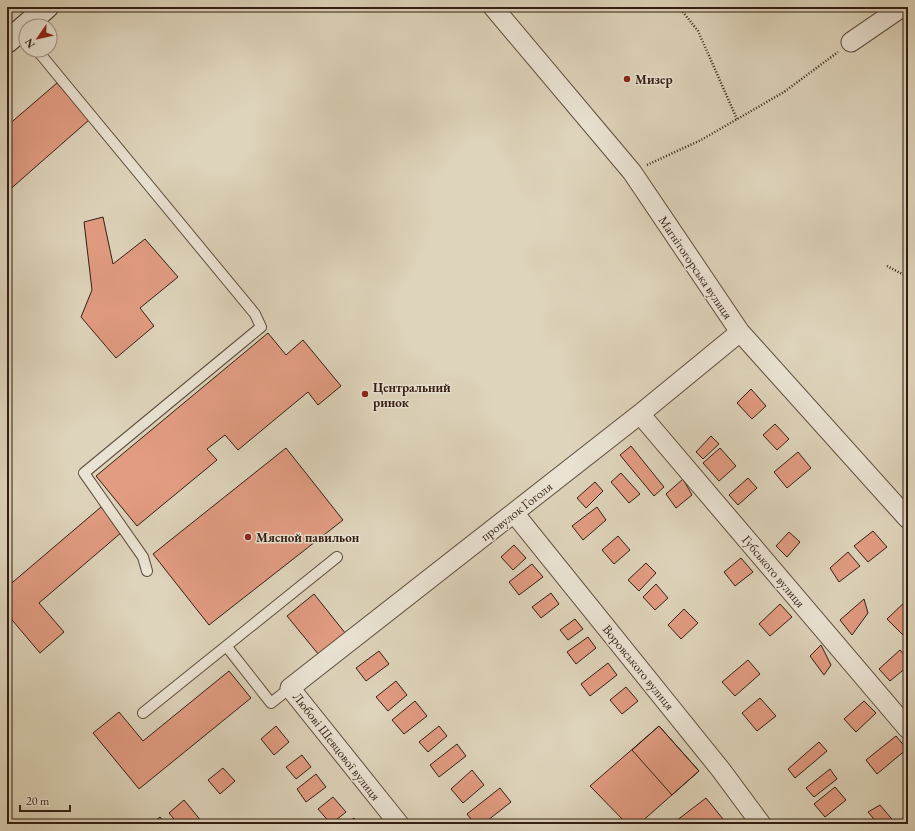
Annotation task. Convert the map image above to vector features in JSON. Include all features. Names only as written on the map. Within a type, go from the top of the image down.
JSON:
[{"type":"street","points":[[36,18],[47,7]]},
{"type":"street","name":"Магнітогорська вулиця","points":[[493,7],[632,172],[740,332],[908,519]]},
{"type":"street","points":[[851,42],[898,8]]},
{"type":"street","name":"провулок Гоголя","points":[[290,688],[640,414],[740,332]]},
{"type":"street","name":"Губського вулиця","points":[[640,414],[908,729]]},
{"type":"street","name":"Воровського вулиця","points":[[514,513],[721,770],[761,824]]},
{"type":"street","name":"Любові Шевцової вулиця","points":[[290,688],[399,824]]},
{"type":"lane","points":[[44,58],[255,314],[261,327],[84,473],[143,557],[147,571]]},
{"type":"lane","points":[[143,713],[337,558]]},
{"type":"lane","points":[[227,647],[271,703],[290,688]]},
{"type":"path","points":[[679,7],[698,31],[737,119]]},
{"type":"path","points":[[632,172],[701,140],[784,92],[851,42]]},
{"type":"path","points":[[887,266],[908,277]]},
{"type":"building","points":[[57,83],[89,120],[7,192],[7,126]]},
{"type":"building","points":[[103,217],[113,264],[145,239],[178,277],[140,308],[154,326],[116,358],[81,317],[92,290],[84,222]]},
{"type":"building","points":[[268,333],[286,355],[303,340],[341,386],[318,405],[308,392],[238,450],[225,435],[207,449],[217,460],[137,526],[96,476]]},
{"type":"building","points":[[751,389],[766,406],[752,419],[737,403]]},
{"type":"building","points":[[775,424],[789,439],[777,450],[763,435]]},
{"type":"building","points":[[711,436],[719,444],[703,459],[696,452]]},
{"type":"building","points":[[631,446],[664,487],[654,496],[620,455]]},
{"type":"building","name":"Мясной павильон","points":[[286,448],[343,520],[209,625],[153,554]]},
{"type":"building","points":[[720,448],[736,466],[719,481],[703,463]]},
{"type":"building","points":[[798,452],[811,468],[787,488],[774,472]]},
{"type":"building","points":[[621,473],[640,494],[629,503],[611,482]]},
{"type":"building","points":[[748,478],[757,488],[738,505],[729,495]]},
{"type":"building","points":[[683,479],[692,495],[676,508],[666,494]]},
{"type":"building","points":[[595,482],[603,491],[586,508],[577,498]]},
{"type":"building","points":[[101,507],[122,532],[39,603],[64,632],[40,653],[7,614],[7,587]]},
{"type":"building","points":[[597,507],[606,520],[583,540],[572,526]]},
{"type":"building","points":[[873,531],[887,547],[868,562],[854,546]]},
{"type":"building","points":[[789,532],[800,542],[787,557],[776,546]]},
{"type":"building","points":[[618,536],[630,550],[614,564],[602,550]]},
{"type":"building","points":[[514,545],[526,558],[513,570],[501,557]]},
{"type":"building","points":[[848,552],[860,566],[839,582],[830,568]]},
{"type":"building","points":[[741,558],[753,572],[735,586],[724,572]]},
{"type":"building","points":[[646,563],[656,573],[639,591],[628,580]]},
{"type":"building","points":[[532,564],[543,577],[519,595],[509,582]]},
{"type":"building","points":[[656,584],[668,598],[655,610],[643,597]]},
{"type":"building","points":[[551,593],[559,604],[541,618],[532,607]]},
{"type":"building","points":[[314,594],[346,634],[319,655],[287,616]]},
{"type":"building","points":[[864,599],[868,613],[852,635],[840,620]]},
{"type":"building","points":[[908,599],[908,629],[903,635],[887,619]]},
{"type":"building","points":[[780,604],[792,617],[770,636],[759,624]]},
{"type":"building","points":[[684,609],[698,623],[681,639],[668,625]]},
{"type":"building","points":[[575,619],[583,629],[568,640],[560,630]]},
{"type":"building","points":[[588,637],[596,648],[576,664],[567,652]]},
{"type":"building","points":[[821,645],[831,665],[824,675],[810,656]]},
{"type":"building","points":[[900,650],[908,659],[908,666],[890,681],[879,669]]},
{"type":"building","points":[[379,651],[389,664],[366,681],[356,668]]},
{"type":"building","points":[[748,660],[760,674],[735,696],[722,682]]},
{"type":"building","points":[[608,663],[617,675],[590,696],[581,684]]},
{"type":"building","points":[[229,671],[251,698],[139,789],[93,733],[119,712],[143,741]]},
{"type":"building","points":[[396,681],[407,695],[388,711],[376,697]]},
{"type":"building","points":[[626,687],[638,701],[622,714],[610,700]]},
{"type":"building","points":[[760,698],[776,716],[757,731],[742,713]]},
{"type":"building","points":[[415,701],[427,716],[404,734],[392,720]]},
{"type":"building","points":[[864,701],[876,713],[856,732],[844,719]]},
{"type":"building","points":[[276,726],[289,742],[274,755],[261,739]]},
{"type":"building","points":[[439,726],[447,736],[428,752],[419,742]]},
{"type":"building","points":[[659,726],[699,771],[672,795],[632,750]]},
{"type":"building","points":[[659,726],[699,771],[639,824],[627,824],[590,786]]},
{"type":"building","points":[[896,736],[907,749],[877,774],[866,760]]},
{"type":"building","points":[[819,742],[827,751],[795,778],[788,769]]},
{"type":"building","points":[[457,744],[466,756],[439,777],[430,765]]},
{"type":"building","points":[[302,755],[311,767],[296,779],[286,767]]},
{"type":"building","points":[[223,768],[235,781],[220,794],[208,780]]},
{"type":"building","points":[[830,769],[837,779],[814,797],[806,788]]},
{"type":"building","points":[[472,770],[484,785],[463,803],[451,789]]},
{"type":"building","points":[[316,774],[326,787],[306,802],[297,789]]},
{"type":"building","points":[[835,787],[846,800],[825,817],[814,804]]},
{"type":"building","points":[[500,788],[511,802],[483,824],[475,824],[467,814]]},
{"type":"building","points":[[333,797],[346,812],[331,824],[318,809]]},
{"type":"building","points":[[706,798],[723,819],[716,824],[672,824]]},
{"type":"building","points":[[184,800],[202,822],[200,824],[178,824],[169,813]]},
{"type":"building","points":[[880,805],[896,824],[878,824],[868,812]]},
{"type":"building","points":[[160,817],[166,824],[151,824]]},
{"type":"building","points":[[354,818],[359,824],[346,824]]},
{"type":"place","name":"Мизер","points":[[627,79]]},
{"type":"place","name":"Центральний ринок","points":[[365,394]]},
{"type":"place","name":"Мясной павильон","points":[[248,537]]}]
